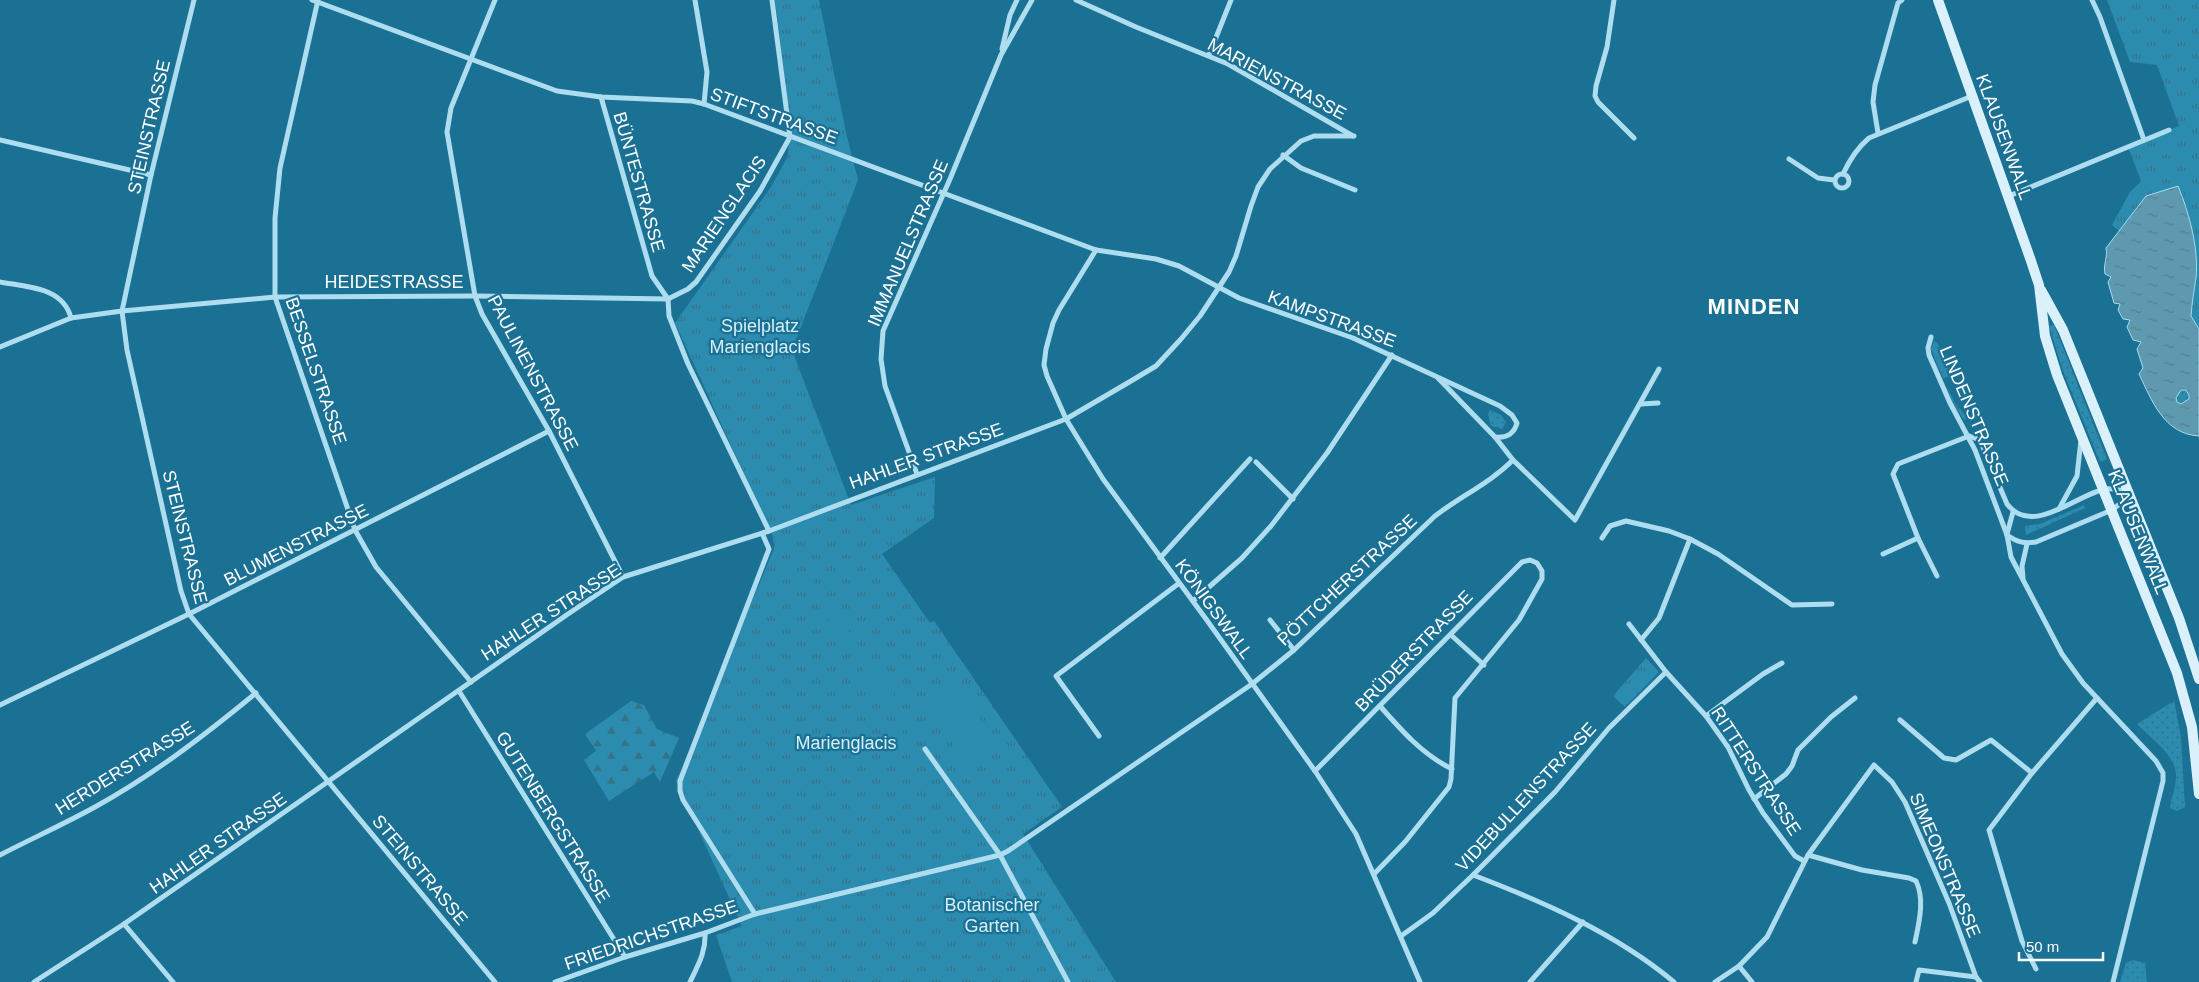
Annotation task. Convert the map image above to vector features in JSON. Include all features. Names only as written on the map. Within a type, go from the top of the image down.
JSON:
[{"type":"main road","name":"KLAUSENWALL","points":[[1938,0],[2039,285],[2063,330],[2179,618],[2199,679]]},
{"type":"main road","name":"KLAUSENWALL","points":[[2039,285],[2045,336],[2058,375],[2167,645],[2186,697],[2192,727],[2199,794]]},
{"type":"street","name":"STEINSTRASSE","points":[[194,0],[122,311],[127,350],[181,590],[189,614],[496,982]]},
{"type":"street","name":"STIFTSTRASSE","points":[[312,0],[557,91],[601,97],[692,101],[704,104],[1096,250],[1156,259],[1180,266],[1219,287]]},
{"type":"street","name":"PAULINENSTRASSE","points":[[495,0],[451,108],[446,132],[475,296],[482,314],[549,431],[623,577]]},
{"type":"street","points":[[695,0],[707,72],[704,104]]},
{"type":"street","points":[[772,0],[790,137]]},
{"type":"street","name":"IMMANUELSTRASSE","points":[[1001,55],[1010,16],[1017,0]]},
{"type":"street","name":"IMMANUELSTRASSE","points":[[917,474],[885,386],[882,359],[883,330],[943,194],[1001,55],[1032,0]]},
{"type":"street","name":"MARIENSTRASSE","points":[[1076,0],[1136,27],[1228,64],[1354,136]]},
{"type":"street","points":[[1209,55],[1231,0]]},
{"type":"street","points":[[1614,0],[1610,35],[1595,96],[1598,102],[1634,138]]},
{"type":"street","points":[[2092,0],[2100,16],[2144,140]]},
{"type":"street","name":"BESSELSTRASSE","points":[[318,1],[280,168],[275,218],[275,296],[355,530],[376,567],[471,682]]},
{"type":"street","points":[[1878,133],[1874,102],[1876,85],[1898,1]]},
{"type":"street","points":[[1844,174],[1860,146],[1878,133],[1972,96]]},
{"type":"street","name":"BÜNTESTRASSE","points":[[601,97],[652,276],[668,299]]},
{"type":"street","points":[[2009,196],[2169,130]]},
{"type":"street","name":"HAHLER STRASSE","points":[[34,982],[124,924],[623,577],[769,531],[1066,419],[1156,366],[1200,316],[1229,272],[1258,187],[1270,169],[1283,155],[1301,141],[1314,136],[1354,136]]},
{"type":"street","name":"MARIENGLACIS","points":[[668,299],[688,289],[696,282],[760,191],[790,137]]},
{"type":"street","points":[[0,140],[152,175]]},
{"type":"street","points":[[1283,155],[1301,168],[1355,190]]},
{"type":"street","points":[[1789,159],[1818,178],[1834,180]]},
{"type":"street","points":[[1834,180],[1838,187],[1846,187],[1849,180],[1844,174]]},
{"type":"street","points":[[1834,180],[1838,175],[1844,174]]},
{"type":"street","name":"KÖNIGSWALL","points":[[1096,250],[1056,316],[1046,349],[1044,365],[1047,376],[1066,419],[1103,480],[1315,771],[1356,834],[1420,982]]},
{"type":"street","points":[[0,282],[50,292],[62,300],[68,308],[71,318]]},
{"type":"street","name":"KAMPSTRASSE","points":[[1219,287],[1256,305],[1353,338],[1492,402],[1508,411],[1517,423],[1512,433],[1507,436],[1495,437]]},
{"type":"street","name":"HEIDESTRASSE","points":[[0,347],[71,318],[275,296],[475,296],[668,299]]},
{"type":"street","points":[[668,299],[669,316],[685,356],[769,531]]},
{"type":"street","name":"LINDENSTRASSE","points":[[1931,336],[1928,348],[1929,355],[1950,403],[1969,436],[2007,535],[2011,557],[2062,654],[2097,698],[2156,761],[2163,774],[2161,789],[2113,982]]},
{"type":"street","points":[[1193,602],[1242,558],[1293,499],[1327,453],[1392,355]]},
{"type":"street","points":[[1641,404],[1659,369]]},
{"type":"street","name":"KAMPSTRASSE","points":[[1436,376],[1495,437],[1513,460],[1575,520],[1641,404]]},
{"type":"street","points":[[1641,404],[1658,403]]},
{"type":"street","name":"BLUMENSTRASSE","points":[[0,705],[189,614],[549,431]]},
{"type":"street","points":[[2059,509],[2077,476],[2081,435]]},
{"type":"street","points":[[1937,576],[1918,538],[1894,480],[1895,468],[1904,462],[1969,436]]},
{"type":"street","name":"LINDENSTRASSE","points":[[1969,436],[1980,440],[2007,504],[2013,512],[2007,535]]},
{"type":"street","points":[[1160,558],[1250,459]]},
{"type":"street","name":"PÖTTCHERSTRASSE","points":[[1000,855],[1030,837],[1252,684],[1294,650],[1415,533],[1455,501],[1498,474],[1513,460]]},
{"type":"street","points":[[1256,462],[1293,499]]},
{"type":"street","points":[[2007,535],[2016,541],[2027,544],[2046,538],[2112,510],[2121,503],[2128,492],[2115,488],[2104,490],[2059,509],[2032,517],[2013,512]]},
{"type":"street","points":[[1602,538],[1610,526],[1626,521],[1669,531],[1690,539],[1742,569],[1792,605],[1832,604]]},
{"type":"street","points":[[762,533],[769,549],[680,781],[680,791],[684,800],[755,914],[1000,855]]},
{"type":"street","points":[[1883,554],[1918,538]]},
{"type":"street","points":[[1640,640],[1659,618],[1690,539]]},
{"type":"street","name":"LINDENSTRASSE","points":[[2024,579],[2022,566],[2027,544]]},
{"type":"street","name":"BRÜDERSTRASSE","points":[[1315,771],[1522,562],[1530,560],[1537,563],[1542,571],[1542,579],[1519,620],[1484,665]]},
{"type":"street","points":[[1099,736],[1056,676],[1178,584]]},
{"type":"street","points":[[1270,620],[1294,650]]},
{"type":"street","name":"RITTERSTRASSE","points":[[1630,624],[1640,640],[1666,672],[1706,716],[1728,747],[1754,799],[1795,856],[1804,862]]},
{"type":"street","points":[[1374,874],[1406,842],[1449,787],[1452,769],[1454,698],[1484,665],[1451,635]]},
{"type":"street","points":[[1706,716],[1763,674],[1782,663]]},
{"type":"street","name":"VIDEBULLENSTRASSE","points":[[1401,936],[1433,913],[1473,875],[1555,792],[1610,728],[1666,672]]},
{"type":"street","name":"GUTENBERGSTRASSE","points":[[459,691],[624,957]]},
{"type":"street","name":"HERDERSTRASSE","points":[[0,855],[96,806],[143,777],[203,737],[256,694]]},
{"type":"street","points":[[1754,799],[1786,774],[1792,766],[1798,750],[1831,717],[1855,698]]},
{"type":"street","points":[[2036,969],[2022,941],[1989,830],[2032,773],[2097,698]]},
{"type":"street","points":[[1380,706],[1400,729],[1430,756],[1452,769]]},
{"type":"street","points":[[1900,720],[1944,758],[1956,760],[1990,740],[2032,773]]},
{"type":"street","points":[[925,749],[1000,855],[1068,982]]},
{"type":"street","name":"SIMEONSTRASSE","points":[[1808,855],[1874,766],[1892,782],[1905,802],[1949,904],[1978,980]]},
{"type":"street","points":[[1715,982],[1738,966],[1768,937],[1808,855],[1828,862],[1916,881],[1919,887],[1920,913],[1915,942]]},
{"type":"street","points":[[1473,875],[1525,894],[1583,922],[1674,982]]},
{"type":"street","name":"FRIEDRICHSTRASSE","points":[[556,982],[624,957],[705,933],[755,914]]},
{"type":"street","points":[[1530,982],[1583,922]]},
{"type":"street","points":[[124,924],[173,982]]},
{"type":"street","points":[[690,982],[703,956],[706,944],[705,933]]},
{"type":"street","points":[[1738,966],[1752,982]]},
{"type":"street","points":[[1916,982],[1919,970],[1978,980]]},
{"type":"green space","name":"Marienglacis","points":[[775,0],[819,0],[847,137],[858,180],[792,350],[851,505],[935,477],[934,518],[882,554],[930,623],[934,621],[1062,807],[1023,834],[1116,982],[732,982],[716,935],[742,926],[676,781],[774,549],[773,537],[675,323],[771,187],[788,156],[790,120]]},
{"type":"green space","points":[[2107,0],[2199,0],[2199,329],[2191,316],[2196,276],[2194,246],[2186,206],[2146,196],[2119,231],[2112,225],[2130,192],[2141,181],[2128,147],[2179,126],[2157,65],[2130,62]]},
{"type":"green space","points":[[2054,325],[2107,459],[2100,462],[2063,371],[2049,326]]},
{"type":"green space","points":[[1934,341],[1938,344],[1960,397],[1952,380],[1948,377],[1943,378],[1931,349]]},
{"type":"green space","points":[[1947,386],[1955,404],[1969,418],[1964,420],[1952,401]]},
{"type":"green space","points":[[2183,390],[2188,392],[2190,397],[2188,402],[2183,404],[2178,402],[2176,397],[2178,392]]},
{"type":"green space","points":[[1490,410],[1501,415],[1506,422],[1502,429],[1491,426],[1488,414]]},
{"type":"green space","points":[[2084,505],[2085,508],[2026,535],[2025,526],[2040,524]]},
{"type":"green space","points":[[809,575],[922,736],[914,742],[801,581]]},
{"type":"green space","points":[[1646,658],[1659,672],[1625,707],[1613,696]]},
{"type":"green space","points":[[955,683],[999,745],[968,766],[925,705]]},
{"type":"green space","points":[[631,701],[644,705],[657,729],[679,738],[660,782],[654,772],[609,801],[584,760],[596,751],[585,734]]},
{"type":"green space","points":[[2174,701],[2181,737],[2185,807],[2177,811],[2170,808],[2176,777],[2172,761],[2162,747],[2137,724]]},
{"type":"green space","points":[[2133,960],[2145,963],[2147,982],[2120,982],[2126,963]]},
{"type":"water","points":[[2178,186],[2195,243],[2197,267],[2191,316],[2199,329],[2199,436],[2187,434],[2168,423],[2154,405],[2139,374],[2143,368],[2137,349],[2141,342],[2133,340],[2127,327],[2130,320],[2123,319],[2118,310],[2120,304],[2114,303],[2108,282],[2111,277],[2105,274],[2106,248],[2146,196]],"holes":[[[2181,390],[2186,390],[2189,399],[2181,404],[2177,402],[2176,398]]]},
{"type":"district","name":"MINDEN","points":[[1754,306]]},
{"type":"park label","name":"Spielplatz Marienglacis","points":[[760,336]]},
{"type":"park label","name":"Botanischer Garten","points":[[992,915]]}]
